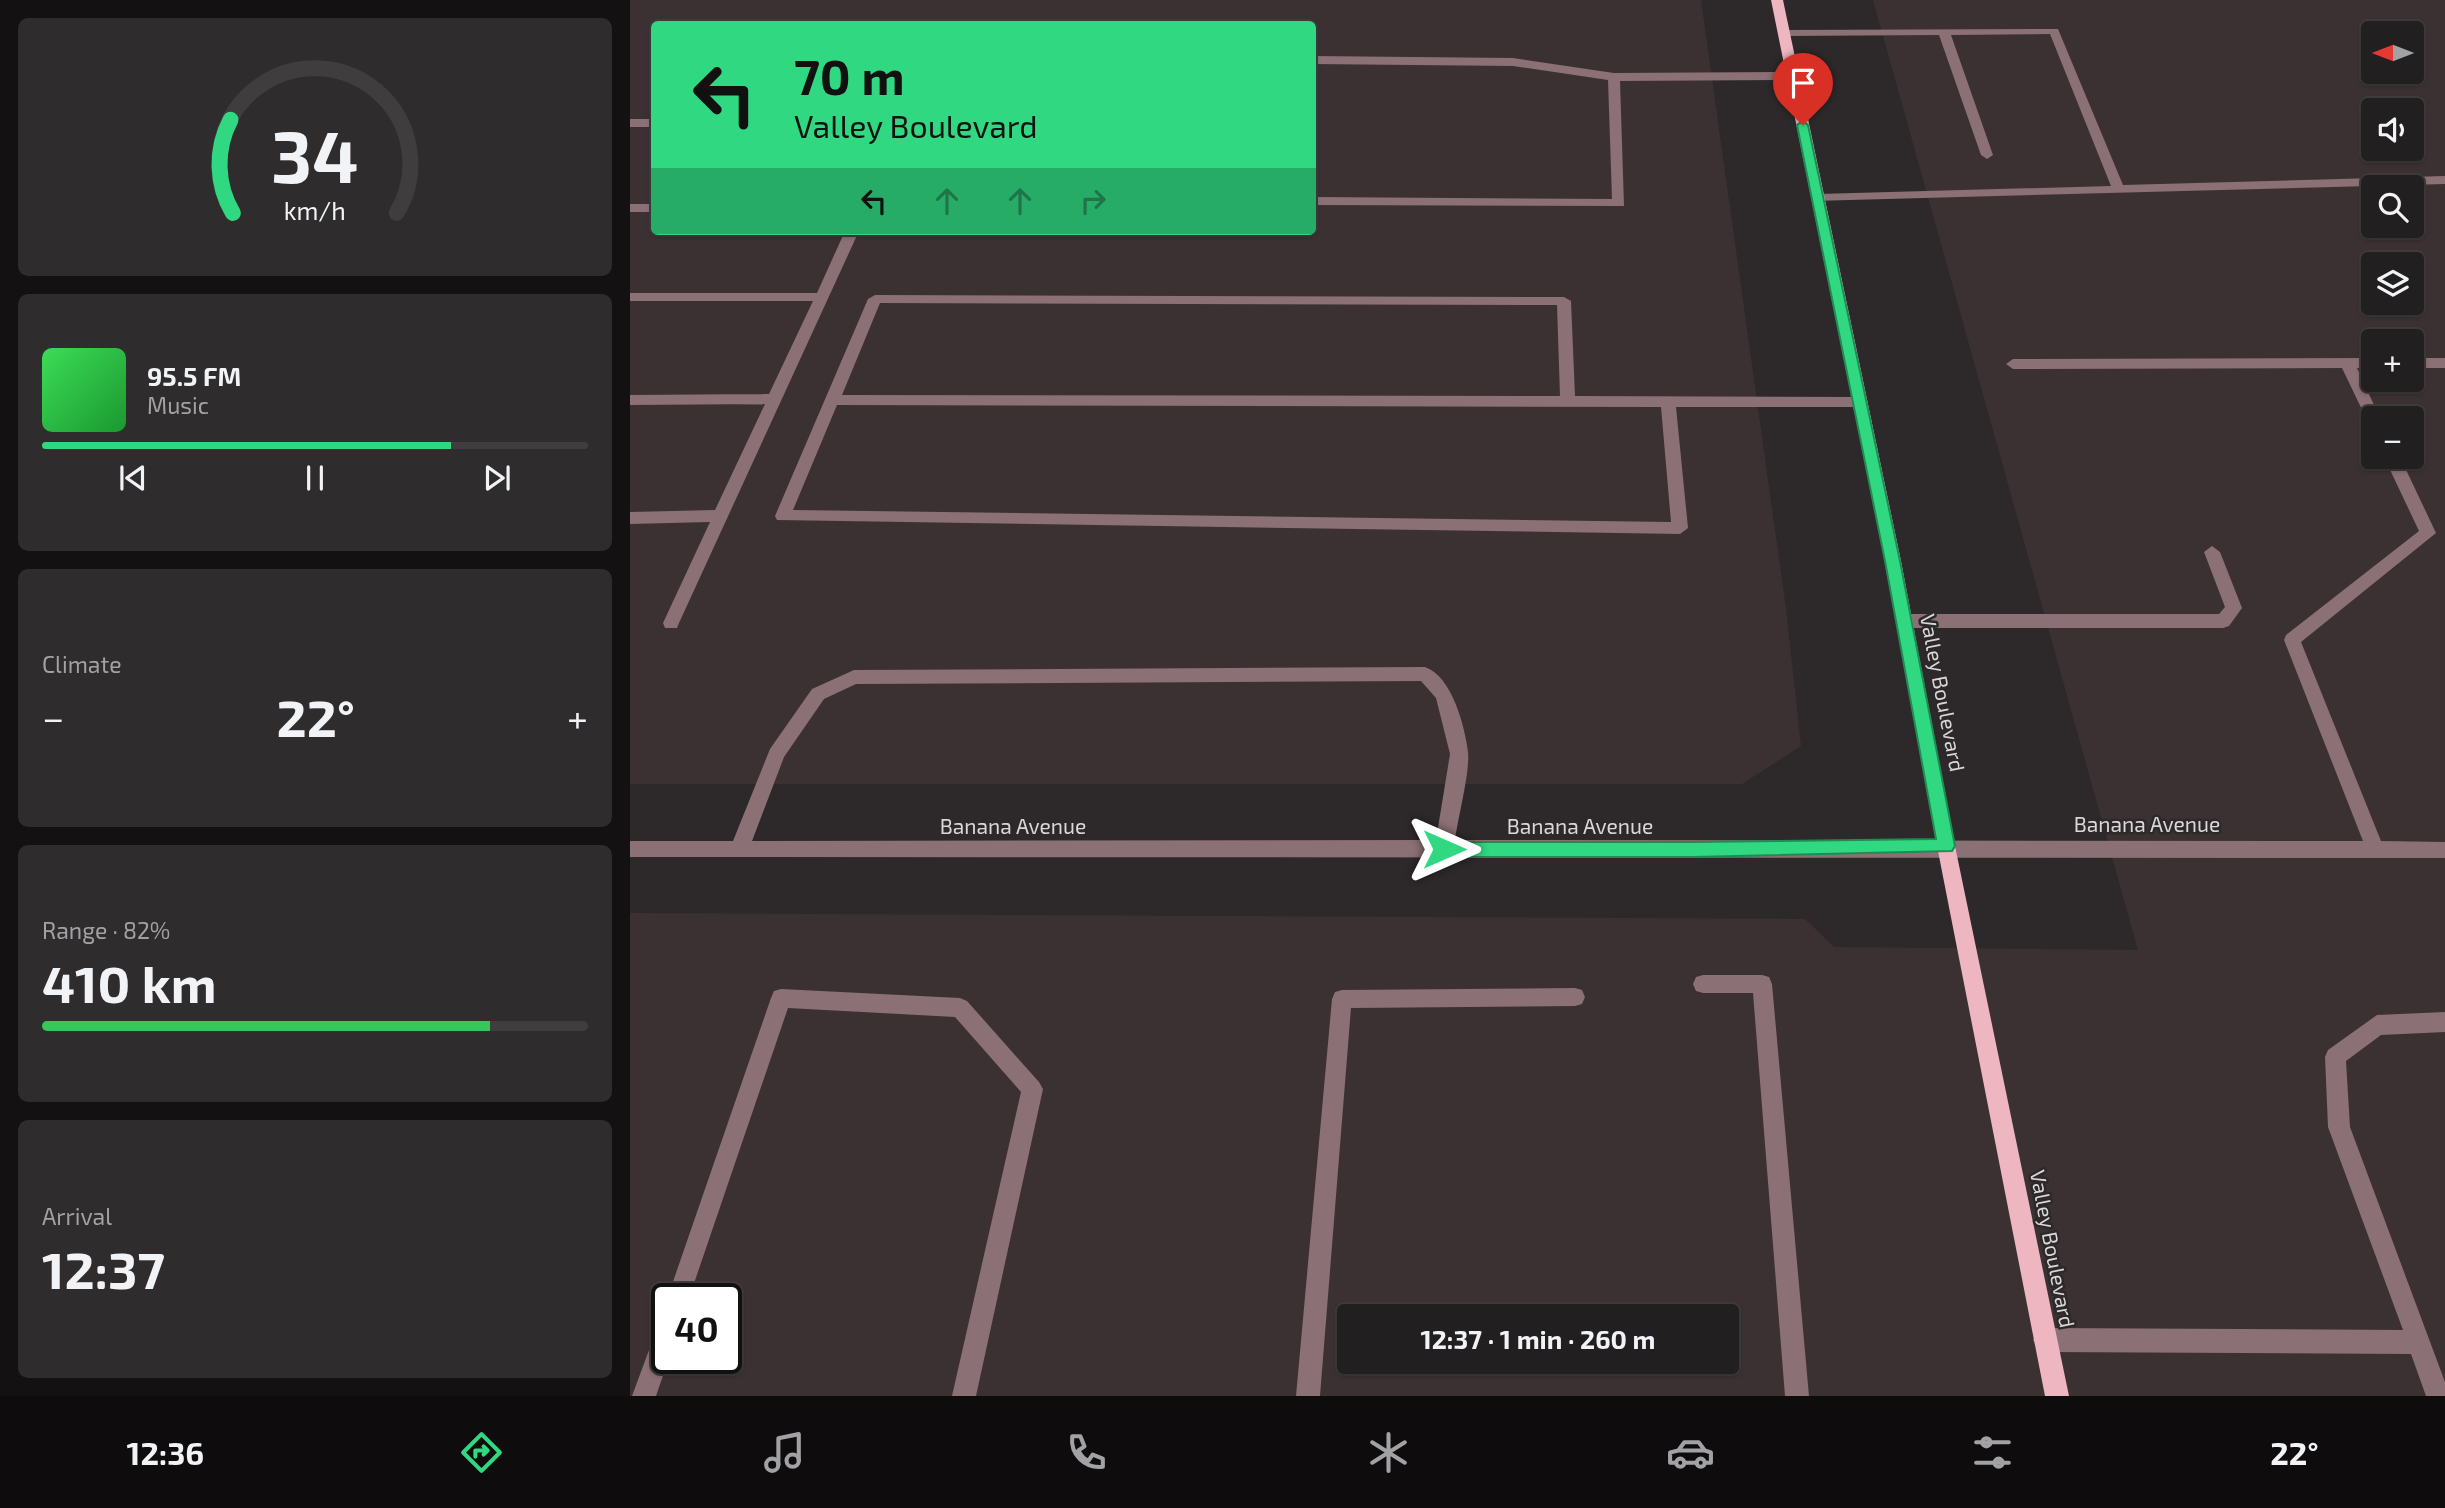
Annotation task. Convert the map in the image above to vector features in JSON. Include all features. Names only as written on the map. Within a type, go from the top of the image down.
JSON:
[{"type":"main road","name":"Valley Boulevard","points":[[1777,0],[1904,621],[1946,846],[2057,1396]]},
{"type":"street","points":[[1784,33],[2054,31],[2118,188]]},
{"type":"street","points":[[1944,32],[1987,155]]},
{"type":"street","points":[[1316,60],[1513,62],[1614,77],[1792,76]]},
{"type":"street","points":[[1316,201],[1619,203],[1614,77]]},
{"type":"street","points":[[630,123],[651,123]]},
{"type":"street","points":[[1818,198],[2445,180]]},
{"type":"street","points":[[630,208],[651,208]]},
{"type":"street","points":[[671,623],[850,235]]},
{"type":"street","points":[[630,297],[821,297]]},
{"type":"street","points":[[1568,403],[1564,301],[875,299],[783,516],[1680,527],[1668,403]]},
{"type":"street","points":[[2347,363],[2367,406]]},
{"type":"street","points":[[2013,364],[2361,363]]},
{"type":"street","points":[[2424,363],[2445,363]]},
{"type":"street","points":[[630,400],[775,399]]},
{"type":"street","points":[[833,400],[1860,402]]},
{"type":"street","points":[[2375,849],[2292,640],[2428,533],[2398,469]]},
{"type":"street","points":[[630,518],[720,516]]},
{"type":"street","points":[[1904,621],[2223,621],[2234,607],[2212,552]]},
{"type":"street","points":[[739,849],[776,754],[818,694],[854,677],[1424,674],[1444,695],[1459,754],[1444,849]]},
{"type":"street","name":"Banana Avenue","points":[[630,849],[1693,850],[1946,846],[2445,850]]},
{"type":"street","points":[[1703,984],[1762,984],[1797,1396]]},
{"type":"street","points":[[1308,1396],[1342,999],[1575,997]]},
{"type":"street","points":[[683,1283],[781,998],[960,1007],[1032,1090],[964,1396]]},
{"type":"street","points":[[2438,1396],[2339,1127],[2335,1057],[2377,1025],[2445,1022]]},
{"type":"street","points":[[2045,1340],[2419,1342]]},
{"type":"street","points":[[644,1396],[652,1374]]},
{"type":"shaded area","points":[[630,0],[1701,0],[1786,609],[1801,746],[1742,784],[630,784]]},
{"type":"shaded area","points":[[1873,0],[2445,0],[2445,1396],[630,1396],[630,913],[1805,919],[1834,947],[2138,950]]},
{"type":"route","points":[[1444,849],[1693,850],[1946,846],[1893,561],[1803,125]]}]
